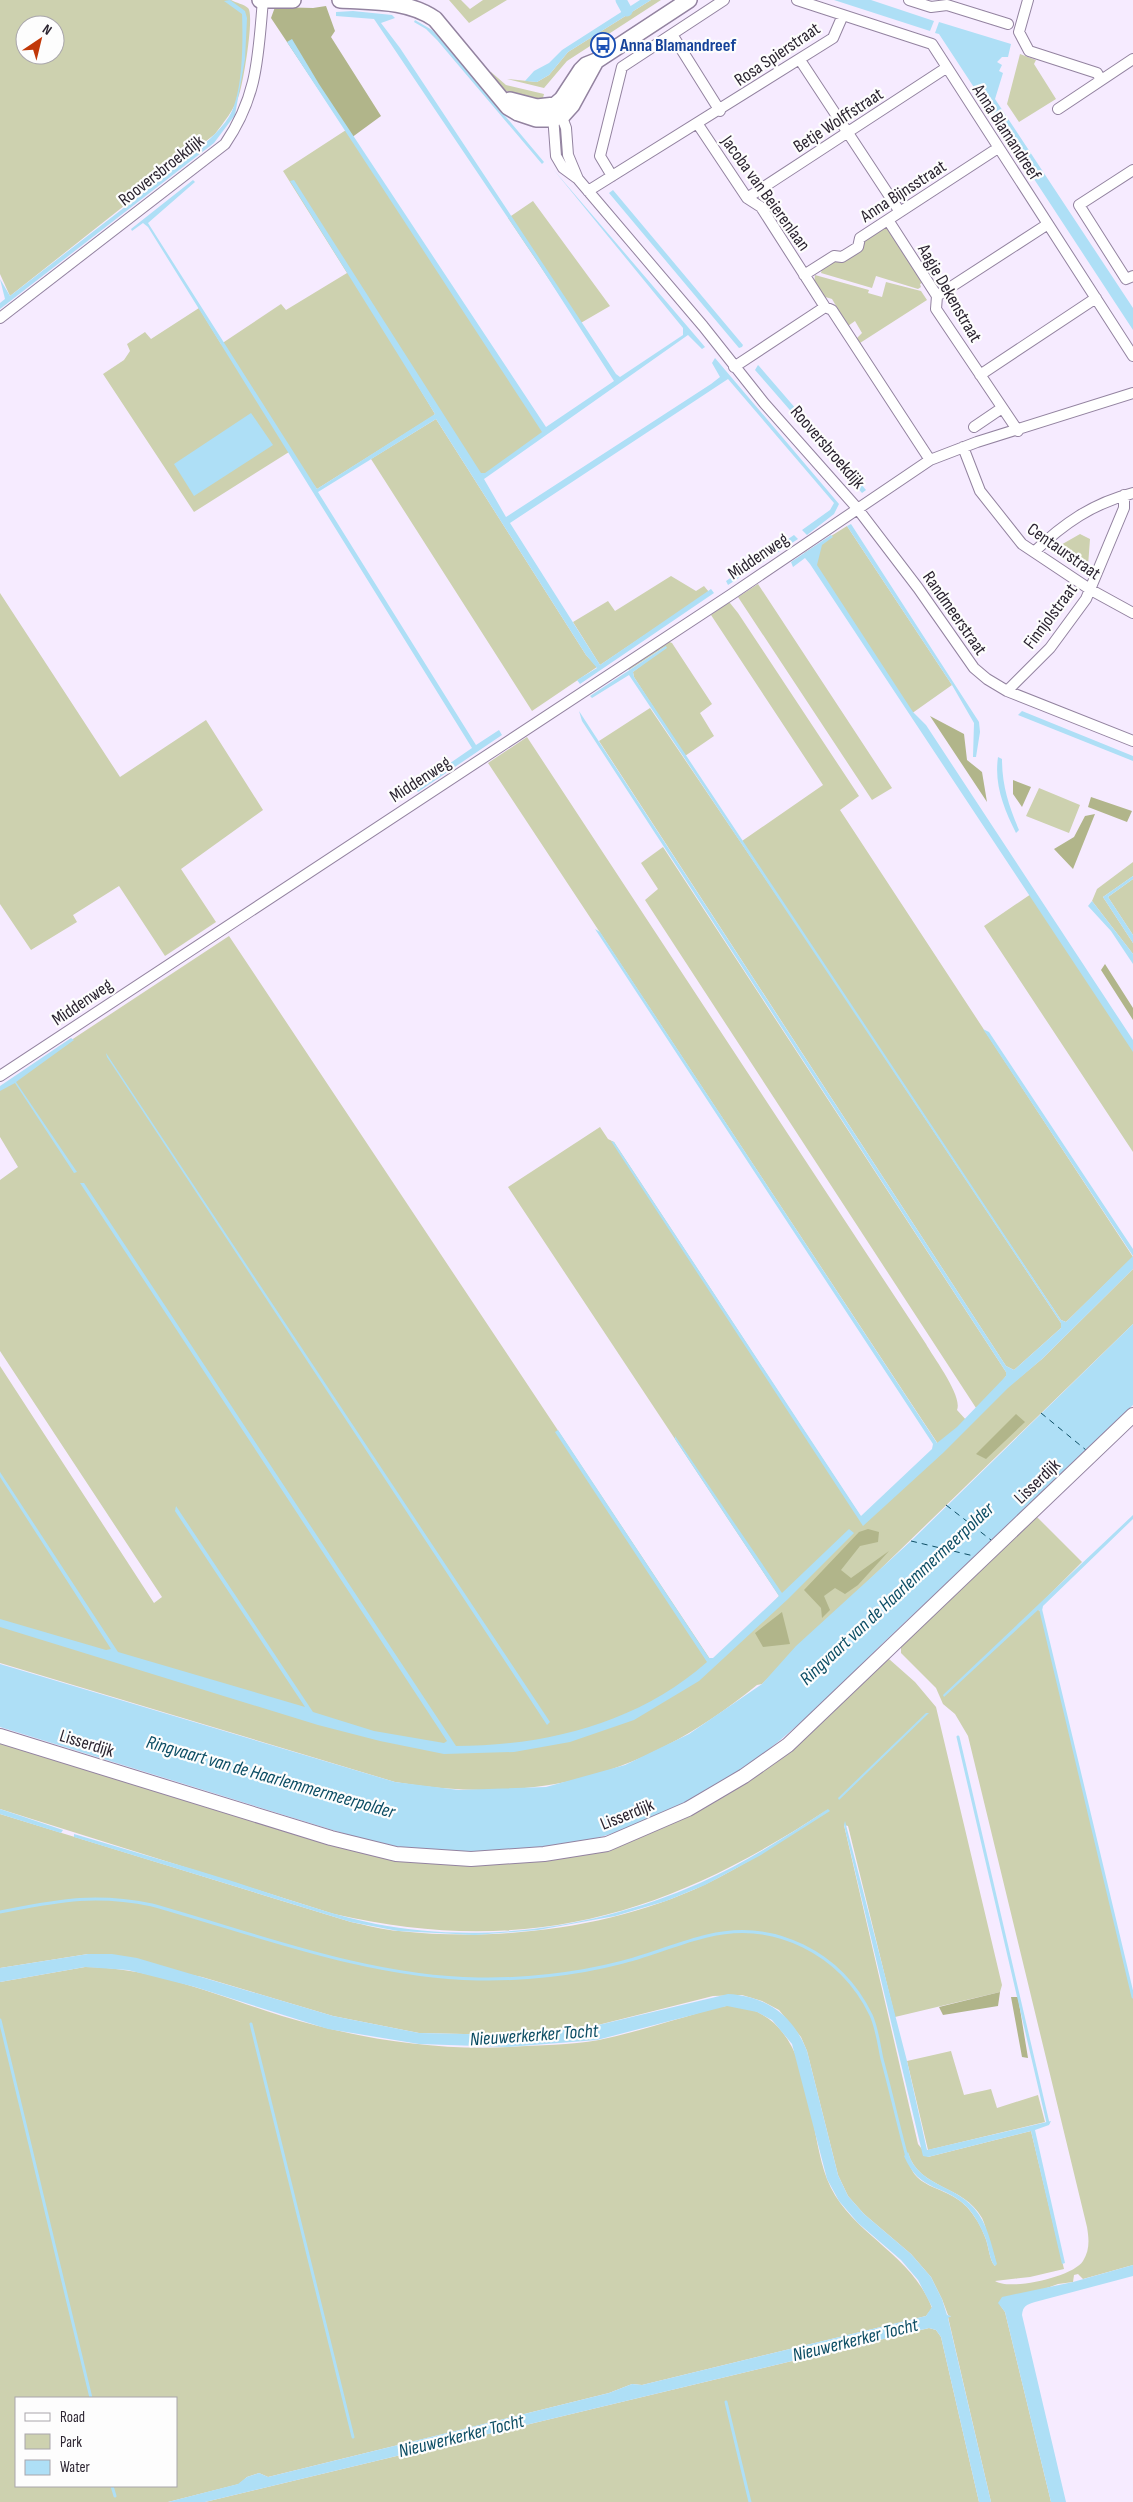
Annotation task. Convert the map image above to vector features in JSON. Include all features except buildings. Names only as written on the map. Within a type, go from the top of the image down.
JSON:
[{"type":"main road","name":"Rooversbroekdijk","points":[[262,0],[293,0]]},
{"type":"main road","points":[[340,0],[405,5],[427,13],[435,19],[502,97],[557,113],[562,99],[580,70],[689,0]]},
{"type":"street","name":"Rooversbroekdijk","points":[[0,318],[225,144],[246,107],[256,68],[262,0]]},
{"type":"street","points":[[612,176],[600,156],[622,67],[673,36],[724,0]]},
{"type":"street","name":"Anna Blamandreef","points":[[797,0],[932,44],[1133,356]]},
{"type":"street","points":[[909,0],[921,2],[931,7],[947,5],[1008,24]]},
{"type":"street","points":[[1028,0],[1019,32],[1029,51],[1097,73],[1101,80]]},
{"type":"street","name":"Rosa Spierstraat","points":[[588,191],[697,123],[720,111],[833,38],[843,15]]},
{"type":"street","points":[[673,36],[720,111]]},
{"type":"street","points":[[1058,109],[1133,59]]},
{"type":"street","points":[[800,60],[900,212]]},
{"type":"street","name":"Betje Wolffstraat","points":[[747,198],[946,68]]},
{"type":"street","name":"Rooversbroekdijk","points":[[557,113],[558,160],[563,168],[578,179],[703,326],[734,367],[857,508],[930,460],[963,447],[1133,393]]},
{"type":"street","name":"Jacoba van Beierenlaan","points":[[697,123],[747,198],[761,207],[825,307],[832,310],[837,317],[930,460]]},
{"type":"street","points":[[561,139],[563,151]]},
{"type":"street","name":"Anna Bijnsstraat","points":[[804,275],[834,256],[842,258],[858,247],[860,238],[998,148]]},
{"type":"street","points":[[1133,170],[1079,205],[1126,280],[1133,276]]},
{"type":"street","name":"Aagje Dekenstraat","points":[[888,220],[937,296],[936,309],[1018,430]]},
{"type":"street","points":[[937,296],[1048,224]]},
{"type":"street","points":[[980,374],[1096,298]]},
{"type":"street","points":[[734,367],[825,307]]},
{"type":"street","points":[[974,427],[1002,408]]},
{"type":"street","name":"Centaurstraat","points":[[963,447],[980,491],[1014,535],[1034,552],[1090,590],[1133,613]]},
{"type":"street","points":[[1034,552],[1076,517],[1098,504],[1128,494]]},
{"type":"street","name":"Finnjolstraat","points":[[1007,690],[1050,648],[1090,590],[1128,494]]},
{"type":"street","name":"Randmeerstraat","points":[[857,508],[918,588],[974,668],[987,679],[1007,690],[1133,741]]},
{"type":"street","name":"Middenweg","points":[[0,1076],[732,594],[857,508]]},
{"type":"street","name":"Lisserdijk","points":[[0,1736],[332,1838],[396,1854],[471,1859],[544,1854],[607,1844],[688,1809],[744,1776],[788,1745],[1133,1415]]},
{"type":"green space","points":[[0,0],[231,0],[248,8],[250,13],[249,35],[241,88],[232,111],[215,134],[10,296],[0,274]]},
{"type":"green space","points":[[449,0],[461,0],[470,9],[483,0],[507,0],[469,23]]},
{"type":"green space","points":[[651,0],[661,0],[567,61],[544,88],[507,79],[537,82],[549,75],[568,52]]},
{"type":"green space","points":[[326,6],[335,31],[331,37],[381,116],[351,138],[271,18],[275,7],[313,8]]},
{"type":"green space","points":[[1020,54],[1036,60],[1034,64],[1056,99],[1019,122],[1007,104]]},
{"type":"green space","points":[[491,72],[506,85],[544,94],[542,102],[512,94],[495,80],[489,73]]},
{"type":"green space","points":[[346,130],[545,432],[481,477],[400,356],[435,414],[433,416],[317,489],[289,452],[194,512],[103,374],[124,360],[130,351],[127,344],[145,332],[151,339],[199,308],[221,344],[281,304],[286,310],[347,273],[283,171]]},
{"type":"green space","points":[[533,201],[610,306],[579,324],[508,218]]},
{"type":"green space","points":[[889,225],[926,281],[920,284],[921,287],[918,289],[876,276],[872,288],[821,273],[822,269]]},
{"type":"green space","points":[[815,275],[869,290],[868,293],[882,297],[886,282],[921,291],[927,300],[860,343],[857,338],[862,333],[855,321],[848,326],[832,299],[822,296],[814,283]]},
{"type":"green space","points":[[436,419],[586,655],[597,667],[532,711],[371,459]]},
{"type":"green space","points":[[847,526],[952,685],[911,714],[804,553]]},
{"type":"green space","points":[[1080,534],[1090,539],[1088,566],[1081,569],[1059,556],[1057,551],[1059,546]]},
{"type":"green space","points":[[671,576],[696,591],[704,586],[709,592],[600,665],[573,622],[608,601],[615,611]]},
{"type":"green space","points":[[758,584],[892,788],[872,800],[738,597]]},
{"type":"green space","points":[[0,593],[120,777],[206,720],[263,810],[181,869],[216,922],[165,956],[119,886],[73,915],[77,922],[31,950],[0,904]]},
{"type":"green space","points":[[727,603],[730,603],[738,613],[859,796],[840,810],[1133,1257],[1066,1322],[1061,1320],[871,1037],[1061,1323],[1061,1328],[1014,1370],[1006,1366],[599,741],[650,708],[819,958],[742,841],[823,785],[711,615]]},
{"type":"green space","points":[[667,641],[672,643],[712,704],[700,713],[714,736],[685,756],[634,677],[633,672],[666,646],[629,670],[626,666]]},
{"type":"green space","points":[[930,716],[964,734],[967,760],[982,772],[987,802]]},
{"type":"green space","points":[[527,737],[926,1344],[952,1386],[958,1404],[957,1410],[967,1421],[1042,1359],[1133,1269],[1133,1324],[762,1684],[757,1685],[715,1716],[673,1742],[631,1762],[588,1777],[543,1786],[496,1790],[447,1788],[395,1782],[0,1663],[0,1366],[154,1603],[162,1597],[0,1351],[0,1180],[18,1167],[0,1137],[0,1087],[229,936],[712,1662],[750,1628],[779,1596],[508,1187],[600,1127],[608,1139],[614,1142],[863,1520],[940,1447],[488,763]]},
{"type":"green space","points":[[1013,780],[1031,787],[1022,807],[1013,794]]},
{"type":"green space","points":[[1039,788],[1080,805],[1069,833],[1026,816]]},
{"type":"green space","points":[[1091,797],[1132,811],[1127,822],[1088,807]]},
{"type":"green space","points":[[1095,814],[1073,869],[1054,849],[1074,837],[1085,816]]},
{"type":"green space","points":[[663,847],[1006,1372],[1006,1376],[978,1411],[645,900],[658,889],[641,863]]},
{"type":"green space","points":[[1133,862],[1133,876],[1103,897],[1133,943],[1133,954],[1092,901],[1097,889]]},
{"type":"green space","points":[[1133,879],[1133,935],[1108,897]]},
{"type":"green space","points":[[1031,894],[1133,1049],[1133,1152],[984,926]]},
{"type":"green space","points":[[1105,964],[1133,1008],[1133,1020],[1101,970]]},
{"type":"green space","points":[[1016,1414],[1025,1422],[986,1459],[976,1454]]},
{"type":"green space","points":[[1036,1516],[1082,1562],[1038,1606],[1038,1610],[1041,1611],[1133,1997],[1133,2265],[1083,2279],[1078,2274],[1074,2275],[1073,2282],[1058,2284],[1000,2305],[1005,2312],[1051,2502],[991,2502],[948,2317],[951,2317],[948,2315],[931,2277],[911,2254],[864,2214],[848,2196],[838,2175],[807,2051],[801,2037],[779,2010],[762,2001],[742,1995],[713,1996],[590,2027],[509,2035],[419,2033],[333,2016],[202,1977],[88,1954],[0,1968],[0,1814],[351,1922],[381,1929],[437,1934],[476,1934],[516,1933],[595,1921],[671,1899],[706,1884],[738,1867],[828,1809],[769,1846],[710,1877],[652,1901],[593,1918],[532,1928],[469,1931],[404,1927],[334,1914],[0,1809],[0,1739],[362,1848],[569,1855],[716,1800],[889,1659],[915,1682],[936,1707],[1002,1985],[1000,1992],[895,2017],[848,1826],[844,1825],[918,2144],[928,2157],[1031,2131],[1064,2269],[1030,2277],[995,2281],[1003,2284],[1014,2284],[1041,2281],[1055,2277],[1077,2267],[1083,2261],[1087,2253],[1087,2227],[968,1736],[955,1714],[943,1704],[936,1688],[901,1653],[901,1646]],"holes":[[[908,2153],[914,2165],[922,2174],[974,2207],[984,2223],[995,2257],[995,2266],[991,2260],[982,2229],[970,2210],[949,2194],[922,2181],[910,2165]]]},
{"type":"green space","points":[[868,1529],[879,1532],[878,1542],[860,1546],[841,1570],[851,1578],[889,1551],[858,1585],[845,1594],[835,1588],[824,1596],[830,1610],[822,1618],[821,1608],[804,1590],[859,1532]]},
{"type":"green space","points":[[782,1612],[790,1644],[763,1647],[755,1633]]},
{"type":"green space","points":[[85,1967],[110,1968],[160,1977],[282,2016],[338,2031],[366,2037],[453,2047],[510,2047],[588,2042],[726,2006],[744,2007],[753,2010],[778,2027],[791,2045],[800,2065],[821,2159],[827,2179],[837,2198],[849,2214],[910,2272],[932,2308],[926,2316],[642,2385],[632,2384],[609,2393],[268,2477],[259,2473],[247,2477],[239,2484],[168,2502],[0,2502],[0,1982]]},
{"type":"green space","points":[[1000,1992],[998,2006],[943,2015],[939,2007]]},
{"type":"green space","points":[[1011,1997],[1018,1997],[1028,2058],[1022,2057]]},
{"type":"green space","points":[[951,2051],[964,2095],[991,2089],[997,2108],[1038,2095],[1045,2122],[928,2150],[907,2061]]},
{"type":"green space","points":[[929,2328],[936,2330],[941,2337],[979,2502],[205,2502]]},
{"type":"water","points":[[230,0],[245,11],[247,18],[245,59],[235,115],[214,143],[0,309],[0,303],[5,299],[0,279],[10,296],[196,152],[216,133],[229,117],[236,101],[242,50],[242,14],[224,1]]},
{"type":"water","points":[[640,0],[651,0],[568,52],[549,75],[537,82],[525,81],[534,71],[549,63],[562,50]]},
{"type":"water","points":[[834,0],[871,0],[934,21],[930,31]]},
{"type":"water","points":[[353,11],[392,15],[395,18],[381,23],[400,48],[616,374],[620,377],[683,335],[683,328],[553,169],[705,347],[702,349],[688,335],[484,479],[506,517],[711,384],[720,377],[712,363],[715,358],[839,504],[834,514],[807,535],[802,530],[830,510],[834,503],[728,379],[510,523],[600,665],[711,589],[714,593],[580,684],[577,680],[597,668],[586,655],[436,419],[318,492],[476,745],[499,730],[502,735],[418,792],[414,788],[472,748],[148,227],[143,223],[132,231],[131,229],[193,180],[195,182],[148,223],[317,489],[435,414],[290,181],[294,180],[481,473],[485,473],[542,432],[287,42],[292,39],[319,84],[546,427],[614,381],[537,261],[374,19],[336,16],[336,12]]},
{"type":"water","points":[[415,20],[432,30],[442,41],[544,162],[542,164],[437,40],[426,29],[414,22]]},
{"type":"water","points":[[939,22],[1011,44],[1008,57],[1002,57],[997,62],[1002,65],[999,71],[1003,73],[995,99],[1133,308],[1133,330],[939,34],[935,33]]},
{"type":"water","points":[[613,190],[743,345],[742,347],[739,348],[609,193]]},
{"type":"water","points":[[758,365],[866,490],[862,493],[755,370]]},
{"type":"water","points":[[251,413],[273,445],[194,496],[174,464]]},
{"type":"water","points":[[851,524],[979,722],[980,732],[976,757],[973,757],[974,723],[952,685],[847,526]]},
{"type":"water","points":[[794,535],[798,539],[728,585],[726,581]]},
{"type":"water","points":[[831,535],[833,537],[822,545],[817,565],[913,712],[926,725],[1133,1040],[1133,1052],[810,564],[805,558],[793,567],[791,562]]},
{"type":"water","points":[[666,646],[667,648],[633,672],[634,677],[1061,1320],[1066,1322],[1133,1256],[1133,1269],[1042,1359],[1008,1388],[943,1453],[863,1526],[611,1141],[614,1142],[861,1516],[932,1449],[933,1444],[595,929],[600,932],[937,1443],[957,1427],[1006,1376],[1006,1372],[582,721],[579,711],[1006,1366],[1014,1370],[1061,1328],[1061,1323],[629,675],[592,698],[590,696]]},
{"type":"water","points":[[1022,711],[1133,756],[1133,761],[1018,715]]},
{"type":"water","points":[[998,757],[1002,759],[1003,778],[1007,796],[1019,830],[1016,833],[1001,796],[997,777]]},
{"type":"water","points":[[1133,876],[1133,879],[1108,897],[1133,935],[1133,943],[1103,897]]},
{"type":"water","points":[[1092,901],[1133,954],[1133,964],[1111,931],[1088,906]]},
{"type":"water","points":[[983,1029],[989,1032],[1133,1249],[1133,1256]]},
{"type":"water","points":[[71,1038],[74,1040],[16,1082],[77,1172],[74,1173],[15,1083],[0,1091],[0,1086]]},
{"type":"water","points":[[106,1053],[550,1722],[547,1725],[107,1057]]},
{"type":"water","points":[[80,1183],[84,1183],[456,1746],[490,1745],[523,1741],[557,1736],[589,1727],[651,1701],[680,1683],[707,1662],[555,1432],[558,1430],[709,1658],[713,1658],[779,1596],[675,1439],[675,1436],[782,1593],[849,1529],[854,1533],[788,1599],[699,1681],[634,1720],[570,1742],[514,1752],[444,1754],[380,1741],[318,1725],[0,1627],[0,1619],[106,1650],[111,1649],[0,1477],[0,1472],[118,1652],[305,1707],[175,1511],[176,1506],[313,1712],[374,1731],[444,1743],[447,1741]]},
{"type":"water","name":"Ringvaart van de Haarlemmermeerpolder","points":[[1133,1324],[1133,1405],[791,1731],[751,1763],[707,1792],[662,1815],[615,1833],[567,1845],[517,1852],[467,1853],[416,1849],[365,1840],[0,1727],[0,1664],[395,1782],[459,1790],[546,1787],[625,1765],[689,1734],[762,1684],[796,1646],[911,1541]]},
{"type":"water","points":[[1133,1515],[1133,1519],[1043,1606],[1042,1611],[1038,1610],[944,1697],[943,1695]]},
{"type":"water","points":[[926,1713],[929,1713],[839,1800],[838,1798]]},
{"type":"water","points":[[0,1809],[63,1830],[61,1833],[0,1814]]},
{"type":"water","points":[[828,1809],[830,1811],[761,1855],[705,1885],[666,1901],[615,1916],[538,1930],[475,1935],[398,1931],[351,1922],[74,1837],[74,1834],[358,1920],[417,1930],[458,1933],[499,1932],[541,1928],[582,1921],[623,1911],[662,1898],[733,1867]]},
{"type":"water","points":[[845,1821],[907,2061],[927,2150],[1051,2121],[1049,2125],[1035,2130],[1065,2263],[1062,2264],[1031,2131],[928,2157],[923,2156],[844,1825]]},
{"type":"water","name":"Nieuwerkerker Tocht","points":[[88,1954],[112,1954],[137,1958],[333,2016],[419,2033],[509,2035],[590,2027],[728,1994],[766,2003],[786,2018],[794,2027],[807,2051],[838,2175],[848,2196],[864,2214],[911,2254],[931,2277],[942,2299],[947,2315],[951,2316],[948,2318],[991,2502],[979,2502],[941,2337],[936,2330],[929,2328],[205,2502],[168,2502],[238,2484],[247,2477],[259,2473],[268,2477],[609,2393],[632,2384],[642,2385],[926,2316],[932,2307],[918,2280],[901,2260],[858,2223],[839,2201],[827,2179],[792,2044],[772,2020],[757,2012],[727,2006],[597,2040],[507,2047],[419,2044],[328,2029],[195,1987],[128,1970],[85,1967],[0,1982],[0,1968]]},
{"type":"water","points":[[908,2152],[913,2163],[927,2178],[966,2200],[979,2214],[991,2242],[997,2264],[995,2266],[991,2260],[983,2233],[971,2211],[959,2200],[925,2183],[918,2177],[910,2168],[904,2156]]},
{"type":"water","points":[[1133,2265],[1133,2276],[1035,2302],[1027,2305],[1023,2310],[1022,2315],[1066,2502],[1051,2502],[1005,2312],[998,2303],[1002,2297],[1073,2282]]},
{"type":"waterway","points":[[621,0],[627,11]]},
{"type":"waterway","points":[[1041,1611],[1133,1997]]},
{"type":"waterway","points":[[958,1737],[1048,2123]]},
{"type":"waterway","points":[[0,1912],[76,1900],[112,1899],[131,1901],[152,1905],[354,1963],[395,1971],[478,1979],[531,1977],[603,1967],[707,1936],[732,1932],[757,1932],[780,1937],[803,1946],[824,1958],[842,1974],[858,1993],[871,2015],[907,2157]]},
{"type":"waterway","points":[[0,2020],[91,2397]]},
{"type":"waterway","points":[[251,2024],[353,2437]]},
{"type":"waterway","points":[[726,2402],[750,2502]]},
{"type":"waterway","points":[[112,2487],[115,2496]]},
{"type":"ferry route","points":[[1041,1413],[1086,1450]]},
{"type":"ferry route","points":[[946,1505],[991,1540]]},
{"type":"ferry route","points":[[911,1541],[974,1556]]},
{"type":"place","name":"Anna Blamandreef","points":[[603,45]]}]
